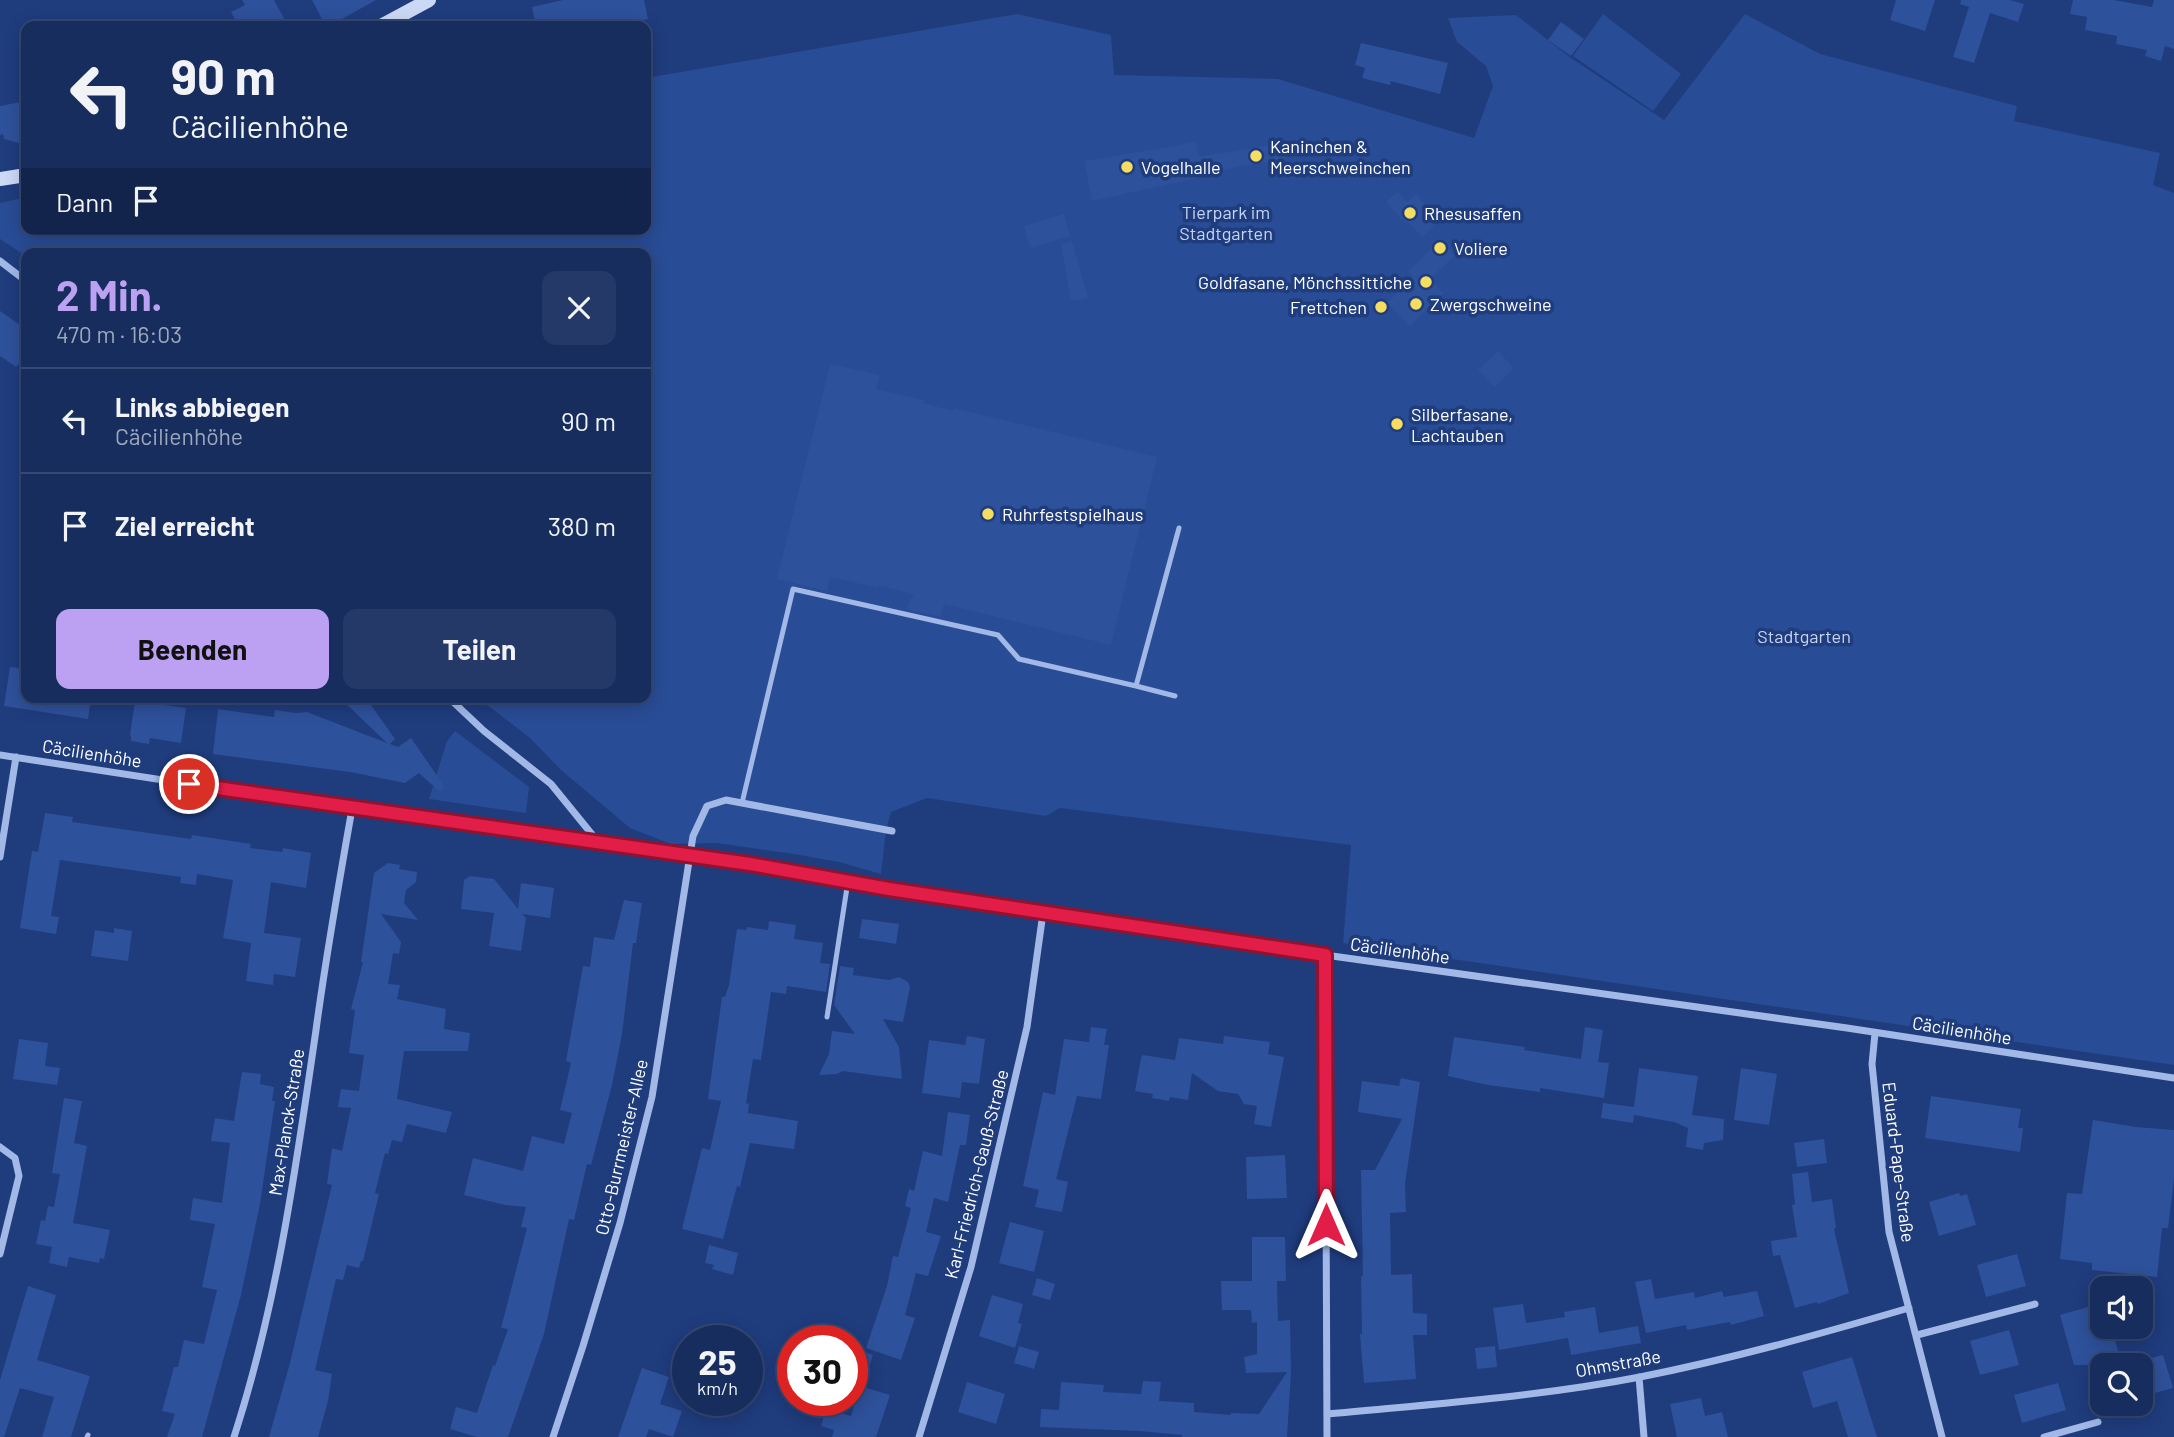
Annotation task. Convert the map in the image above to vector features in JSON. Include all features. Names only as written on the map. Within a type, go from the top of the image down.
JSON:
[{"type":"main road","points":[[390,21],[429,0]]},
{"type":"main road","points":[[0,179],[21,176]]},
{"type":"street","points":[[0,261],[21,277]]},
{"type":"street","points":[[454,703],[484,731],[551,784],[600,843]]},
{"type":"street","name":"Cäcilienhöhe","points":[[0,755],[352,809],[690,858],[750,864],[1043,913],[1325,955],[2174,1078]]},
{"type":"street","points":[[0,856],[16,757]]},
{"type":"street","name":"Otto-Burrmeister-Allee","points":[[553,1437],[620,1223],[652,1097],[693,836],[707,806],[726,800],[742,803]]},
{"type":"street","points":[[742,803],[892,831]]},
{"type":"street","name":"Max-Planck-Straße","points":[[234,1437],[253,1381],[286,1226],[327,950],[352,809]]},
{"type":"street","name":"Karl-Friedrich-Gauß-Straße","points":[[921,1436],[971,1267],[1027,1027],[1043,913]]},
{"type":"street","points":[[1325,955],[1327,1437]]},
{"type":"street","name":"Eduard-Pape-Straße","points":[[1875,1033],[1872,1064],[1889,1231],[1942,1437]]},
{"type":"street","points":[[0,1147],[15,1158],[19,1176],[0,1254]]},
{"type":"street","points":[[1917,1335],[2035,1304]]},
{"type":"street","name":"Ohmstraße","points":[[1327,1414],[1494,1398],[1639,1377],[1802,1339],[1909,1308]]},
{"type":"street","points":[[1639,1377],[1644,1437]]},
{"type":"street","points":[[2043,1437],[2098,1422]]},
{"type":"lane","points":[[1136,686],[1179,528]]},
{"type":"lane","points":[[742,803],[793,589],[998,635],[1018,659],[1175,696]]},
{"type":"lane","points":[[827,1017],[848,881]]},
{"type":"green space","name":"Stadtgarten","points":[[1017,14],[1111,35],[1114,75],[1278,79],[1474,138],[1493,86],[1486,66],[1457,42],[1448,18],[1516,15],[1571,58],[1664,120],[1745,14],[1820,54],[2017,106],[2014,121],[2160,153],[2153,185],[2174,193],[2174,1065],[1343,943],[1351,845],[1060,808],[1046,816],[927,798],[891,812],[881,874],[839,862],[794,854],[716,843],[671,844],[630,828],[561,770],[530,738],[484,703],[651,703],[651,248],[21,248],[21,253],[0,239],[0,203],[21,198],[21,235],[651,235],[651,77]]},
{"type":"green space","points":[[1603,14],[1681,74],[1653,111],[1573,56]]},
{"type":"green space","points":[[455,731],[529,787],[526,813],[429,799],[447,741]]},
{"type":"building","points":[[242,0],[274,0],[285,21],[236,21],[231,12],[245,5]]},
{"type":"building","points":[[312,0],[376,0],[339,21],[322,19]]},
{"type":"building","points":[[563,0],[644,0],[648,19],[535,21],[532,7]]},
{"type":"building","points":[[1896,0],[1935,0],[1925,31],[1890,20]]},
{"type":"building","points":[[1961,0],[2010,0],[2024,4],[2018,22],[1990,13],[1974,63],[1953,57],[1969,7],[1960,4]]},
{"type":"building","points":[[2073,0],[2114,0],[2152,7],[2154,0],[2174,0],[2174,49],[2165,46],[2161,61],[2145,56],[2147,50],[2116,44],[2117,36],[2085,30],[2087,17],[2070,14]]},
{"type":"building","points":[[1561,22],[1584,39],[1571,56],[1548,40]]},
{"type":"building","points":[[1361,43],[1448,63],[1440,94],[1391,81],[1390,85],[1362,78],[1365,68],[1355,65]]},
{"type":"building","points":[[21,102],[21,144],[4,139],[3,134],[0,135],[0,106]]},
{"type":"building","name":"Vogelhalle","points":[[1196,142],[1199,157],[1284,143],[1286,159],[1220,170],[1221,173],[1092,201],[1084,161]]},
{"type":"building","name":"Rhesusaffen","points":[[1398,192],[1407,202],[1416,194],[1429,209],[1424,214],[1434,226],[1422,237],[1386,202]]},
{"type":"building","points":[[1064,214],[1070,236],[1030,248],[1024,226]]},
{"type":"building","points":[[1441,239],[1455,256],[1430,279],[1443,293],[1410,326],[1387,303],[1413,277],[1408,271]]},
{"type":"building","points":[[1072,241],[1088,298],[1071,301],[1061,244]]},
{"type":"building","points":[[0,311],[21,326],[21,363],[16,367],[0,356]]},
{"type":"building","points":[[1498,351],[1514,368],[1495,387],[1478,370]]},
{"type":"building","name":"Ruhrfestspielhaus","points":[[830,364],[880,375],[876,389],[923,400],[923,403],[1157,457],[1111,645],[944,604],[941,617],[906,609],[914,594],[879,586],[878,588],[830,577],[827,591],[777,579]]},
{"type":"building","points":[[10,667],[21,668],[21,703],[90,703],[88,719],[4,706]]},
{"type":"building","points":[[135,703],[186,708],[181,743],[150,738],[149,744],[131,741]]},
{"type":"building","points":[[345,703],[370,703],[395,739],[390,744],[398,747],[411,738],[445,787],[440,792],[419,773],[405,783],[350,772],[213,754],[218,709],[274,717],[275,710],[307,712],[387,743]]},
{"type":"building","points":[[45,813],[73,817],[72,822],[191,839],[192,835],[251,844],[250,848],[282,852],[283,848],[311,853],[306,888],[271,882],[264,933],[301,938],[295,977],[274,974],[273,985],[246,981],[251,943],[223,938],[233,880],[197,874],[196,885],[180,883],[181,877],[60,860],[51,916],[59,917],[56,934],[20,928],[32,851],[38,852]]},
{"type":"building","points":[[388,863],[400,865],[399,869],[417,872],[416,882],[406,890],[404,903],[418,920],[381,914],[401,942],[399,954],[393,953],[388,984],[400,985],[397,999],[446,1009],[444,1029],[470,1033],[468,1051],[404,1051],[397,1099],[452,1112],[446,1133],[407,1124],[402,1142],[392,1140],[388,1154],[385,1153],[375,1193],[379,1194],[363,1261],[359,1268],[347,1265],[343,1280],[336,1279],[315,1370],[332,1374],[318,1437],[269,1437],[290,1363],[332,1185],[327,1184],[332,1148],[342,1151],[351,1108],[338,1107],[341,1089],[359,1091],[364,1055],[349,1053],[355,1010],[351,1009],[363,962],[374,873]]},
{"type":"building","points":[[470,876],[494,879],[518,909],[521,883],[554,888],[550,918],[522,914],[526,918],[521,951],[489,946],[494,913],[461,909],[464,880]]},
{"type":"building","points":[[624,900],[642,903],[636,943],[633,943],[622,1034],[591,1165],[587,1164],[574,1220],[569,1219],[544,1334],[508,1437],[477,1437],[450,1429],[456,1407],[477,1413],[508,1329],[501,1328],[527,1228],[521,1227],[526,1207],[464,1195],[473,1158],[523,1171],[532,1136],[564,1144],[572,1113],[560,1110],[571,1063],[566,1061],[583,966],[590,967],[594,937],[614,940]]},
{"type":"building","points":[[862,919],[899,924],[896,944],[859,938]]},
{"type":"building","points":[[769,921],[796,925],[794,939],[823,943],[820,963],[830,964],[826,992],[787,986],[786,994],[771,992],[761,1060],[753,1059],[746,1103],[749,1104],[748,1113],[798,1121],[794,1149],[750,1143],[740,1187],[737,1186],[723,1239],[682,1229],[702,1148],[710,1150],[721,1101],[708,1099],[722,997],[725,997],[729,985],[737,929],[746,930],[747,927],[768,930]]},
{"type":"building","points":[[114,928],[132,931],[128,961],[91,956],[95,930],[114,933]]},
{"type":"building","points":[[840,966],[854,968],[853,975],[889,980],[899,977],[908,982],[910,987],[903,1022],[883,1019],[899,1047],[902,1079],[843,1071],[819,1075],[829,1054],[832,1031],[855,1034],[834,1005]]},
{"type":"building","points":[[1091,1027],[1107,1029],[1104,1045],[1109,1045],[1101,1099],[1077,1096],[1056,1179],[1068,1182],[1062,1212],[1035,1207],[1039,1190],[1023,1186],[1043,1092],[1055,1095],[1064,1039],[1089,1042]]},
{"type":"building","points":[[1585,1027],[1603,1030],[1598,1062],[1609,1063],[1604,1098],[1540,1088],[1540,1092],[1488,1085],[1448,1076],[1454,1037],[1525,1047],[1524,1050],[1581,1059]]},
{"type":"building","points":[[967,1036],[985,1039],[979,1084],[962,1082],[960,1098],[922,1093],[929,1040],[965,1045]]},
{"type":"building","points":[[1224,1036],[1270,1042],[1268,1054],[1284,1057],[1271,1127],[1254,1124],[1257,1106],[1244,1104],[1238,1094],[1218,1091],[1192,1073],[1188,1100],[1170,1097],[1169,1101],[1152,1098],[1153,1094],[1135,1091],[1143,1055],[1175,1060],[1179,1038],[1223,1044]]},
{"type":"building","points":[[19,1039],[48,1043],[45,1066],[60,1068],[57,1085],[13,1079]]},
{"type":"building","points":[[1639,1068],[1698,1076],[1692,1115],[1724,1119],[1723,1140],[1704,1143],[1703,1150],[1686,1147],[1688,1128],[1674,1122],[1634,1115],[1633,1123],[1601,1118],[1603,1103],[1634,1107]]},
{"type":"building","points":[[1741,1068],[1777,1074],[1769,1125],[1734,1120]]},
{"type":"building","points":[[242,1072],[261,1074],[260,1084],[274,1087],[272,1101],[275,1101],[260,1204],[241,1295],[202,1437],[167,1437],[175,1414],[162,1411],[174,1367],[178,1367],[184,1340],[204,1344],[217,1290],[202,1287],[215,1224],[190,1220],[193,1198],[222,1203],[230,1143],[211,1141],[215,1118],[234,1121]]},
{"type":"building","points":[[1401,1078],[1420,1082],[1405,1184],[1406,1212],[1390,1213],[1391,1275],[1412,1274],[1413,1313],[1427,1314],[1427,1335],[1413,1335],[1416,1379],[1364,1383],[1360,1334],[1363,1276],[1361,1170],[1375,1170],[1402,1119],[1358,1112],[1362,1081],[1399,1086]]},
{"type":"building","points":[[1931,1096],[2021,1109],[2018,1128],[2023,1128],[2020,1152],[1925,1138]]},
{"type":"building","points":[[64,1098],[82,1101],[74,1143],[87,1146],[73,1223],[110,1230],[104,1259],[100,1258],[99,1263],[69,1257],[67,1267],[49,1263],[52,1247],[36,1244],[41,1220],[45,1221],[48,1206],[54,1207],[60,1174],[52,1173]]},
{"type":"building","points":[[948,1112],[970,1115],[966,1145],[960,1145],[948,1202],[934,1198],[926,1232],[941,1236],[928,1276],[916,1273],[905,1315],[915,1318],[901,1360],[868,1349],[868,1342],[887,1286],[893,1256],[898,1257],[911,1208],[905,1206],[909,1189],[914,1191],[923,1151],[942,1156]]},
{"type":"building","points":[[2093,1120],[2174,1130],[2174,1178],[2168,1228],[2162,1228],[2157,1277],[2092,1270],[2092,1263],[2060,1259],[2067,1193],[2082,1194]]},
{"type":"building","points":[[1824,1139],[1827,1163],[1797,1167],[1794,1143]]},
{"type":"building","points":[[1285,1155],[1287,1198],[1247,1199],[1246,1157]]},
{"type":"building","points":[[1808,1172],[1812,1202],[1832,1199],[1834,1229],[1849,1293],[1818,1304],[1817,1302],[1795,1308],[1780,1255],[1773,1256],[1771,1241],[1797,1237],[1792,1205],[1795,1204],[1792,1174]]},
{"type":"building","points":[[1959,1193],[1960,1196],[1967,1194],[1976,1225],[1939,1236],[1929,1202]]},
{"type":"building","points":[[1010,1222],[1044,1231],[1034,1272],[999,1263]]},
{"type":"building","points":[[1252,1237],[1285,1237],[1286,1281],[1277,1281],[1278,1321],[1290,1320],[1291,1372],[1287,1437],[1182,1437],[1140,1431],[1040,1427],[1041,1409],[1059,1410],[1061,1382],[1104,1385],[1103,1392],[1141,1394],[1143,1381],[1161,1382],[1159,1401],[1194,1403],[1194,1412],[1259,1414],[1287,1372],[1246,1373],[1244,1357],[1257,1354],[1257,1322],[1252,1323],[1251,1310],[1222,1310],[1221,1281],[1252,1281]]},
{"type":"building","points":[[709,1245],[738,1253],[733,1275],[712,1269],[714,1265],[705,1263]]},
{"type":"building","points":[[2017,1254],[2026,1286],[1986,1297],[1977,1265]]},
{"type":"building","points":[[1037,1278],[1055,1284],[1050,1300],[1032,1295]]},
{"type":"building","points":[[1651,1279],[1655,1299],[1694,1292],[1695,1298],[1722,1291],[1724,1297],[1757,1291],[1764,1316],[1731,1325],[1730,1322],[1687,1330],[1686,1325],[1646,1333],[1635,1282]]},
{"type":"building","points":[[28,1286],[56,1295],[37,1360],[90,1376],[71,1437],[42,1437],[54,1397],[20,1388],[4,1437],[0,1437],[0,1380]]},
{"type":"building","points":[[992,1295],[1023,1304],[1018,1323],[1022,1324],[1015,1348],[979,1336]]},
{"type":"building","points":[[1523,1304],[1526,1323],[1565,1317],[1564,1312],[1595,1307],[1599,1333],[1638,1326],[1641,1343],[1571,1355],[1568,1338],[1499,1350],[1493,1308]]},
{"type":"building","points":[[2090,1306],[2090,1339],[2115,1339],[2119,1353],[2090,1353],[2090,1365],[2074,1365],[2060,1315]]},
{"type":"building","points":[[2009,1330],[2019,1365],[1980,1375],[1970,1341]]},
{"type":"building","points":[[1019,1346],[1039,1352],[1034,1369],[1014,1363]]},
{"type":"building","points":[[1495,1346],[1497,1367],[1477,1369],[1475,1348]]},
{"type":"building","points":[[868,1353],[873,1355],[868,1370]]},
{"type":"building","points":[[2163,1355],[2173,1388],[2153,1393],[2153,1358]]},
{"type":"building","points":[[1852,1357],[1877,1437],[1848,1437],[1837,1401],[1813,1408],[1802,1372]]},
{"type":"building","points":[[642,1368],[669,1377],[660,1404],[672,1408],[672,1416],[680,1416],[673,1437],[649,1429],[646,1437],[618,1437]]},
{"type":"building","points":[[967,1382],[1005,1394],[996,1424],[958,1412]]},
{"type":"building","points":[[2058,1383],[2066,1410],[2022,1423],[2014,1395]]},
{"type":"building","points":[[868,1388],[890,1395],[876,1437],[832,1437],[834,1430],[821,1426],[824,1416],[868,1416]]},
{"type":"building","points":[[1701,1398],[1705,1416],[1722,1412],[1728,1437],[1677,1437],[1670,1404]]},
{"type":"place","name":"Kaninchen & Meerschweinchen","points":[[1256,156]]},
{"type":"place","name":"Vogelhalle","points":[[1127,167]]},
{"type":"place","name":"Rhesusaffen","points":[[1410,213]]},
{"type":"place","name":"Voliere","points":[[1440,248]]},
{"type":"place","name":"Goldfasane, Mönchssittiche","points":[[1426,282]]},
{"type":"place","name":"Zwergschweine","points":[[1416,304]]},
{"type":"place","name":"Frettchen","points":[[1381,307]]},
{"type":"place","name":"Silberfasane, Lachtauben","points":[[1397,424]]},
{"type":"place","name":"Ruhrfestspielhaus","points":[[988,514]]},
{"type":"route","points":[[189,784],[690,858],[750,864],[889,889],[1325,955],[1326,1225]]},
{"type":"park label","name":"Tierpark im Stadtgarten","points":[[1226,222]]}]
